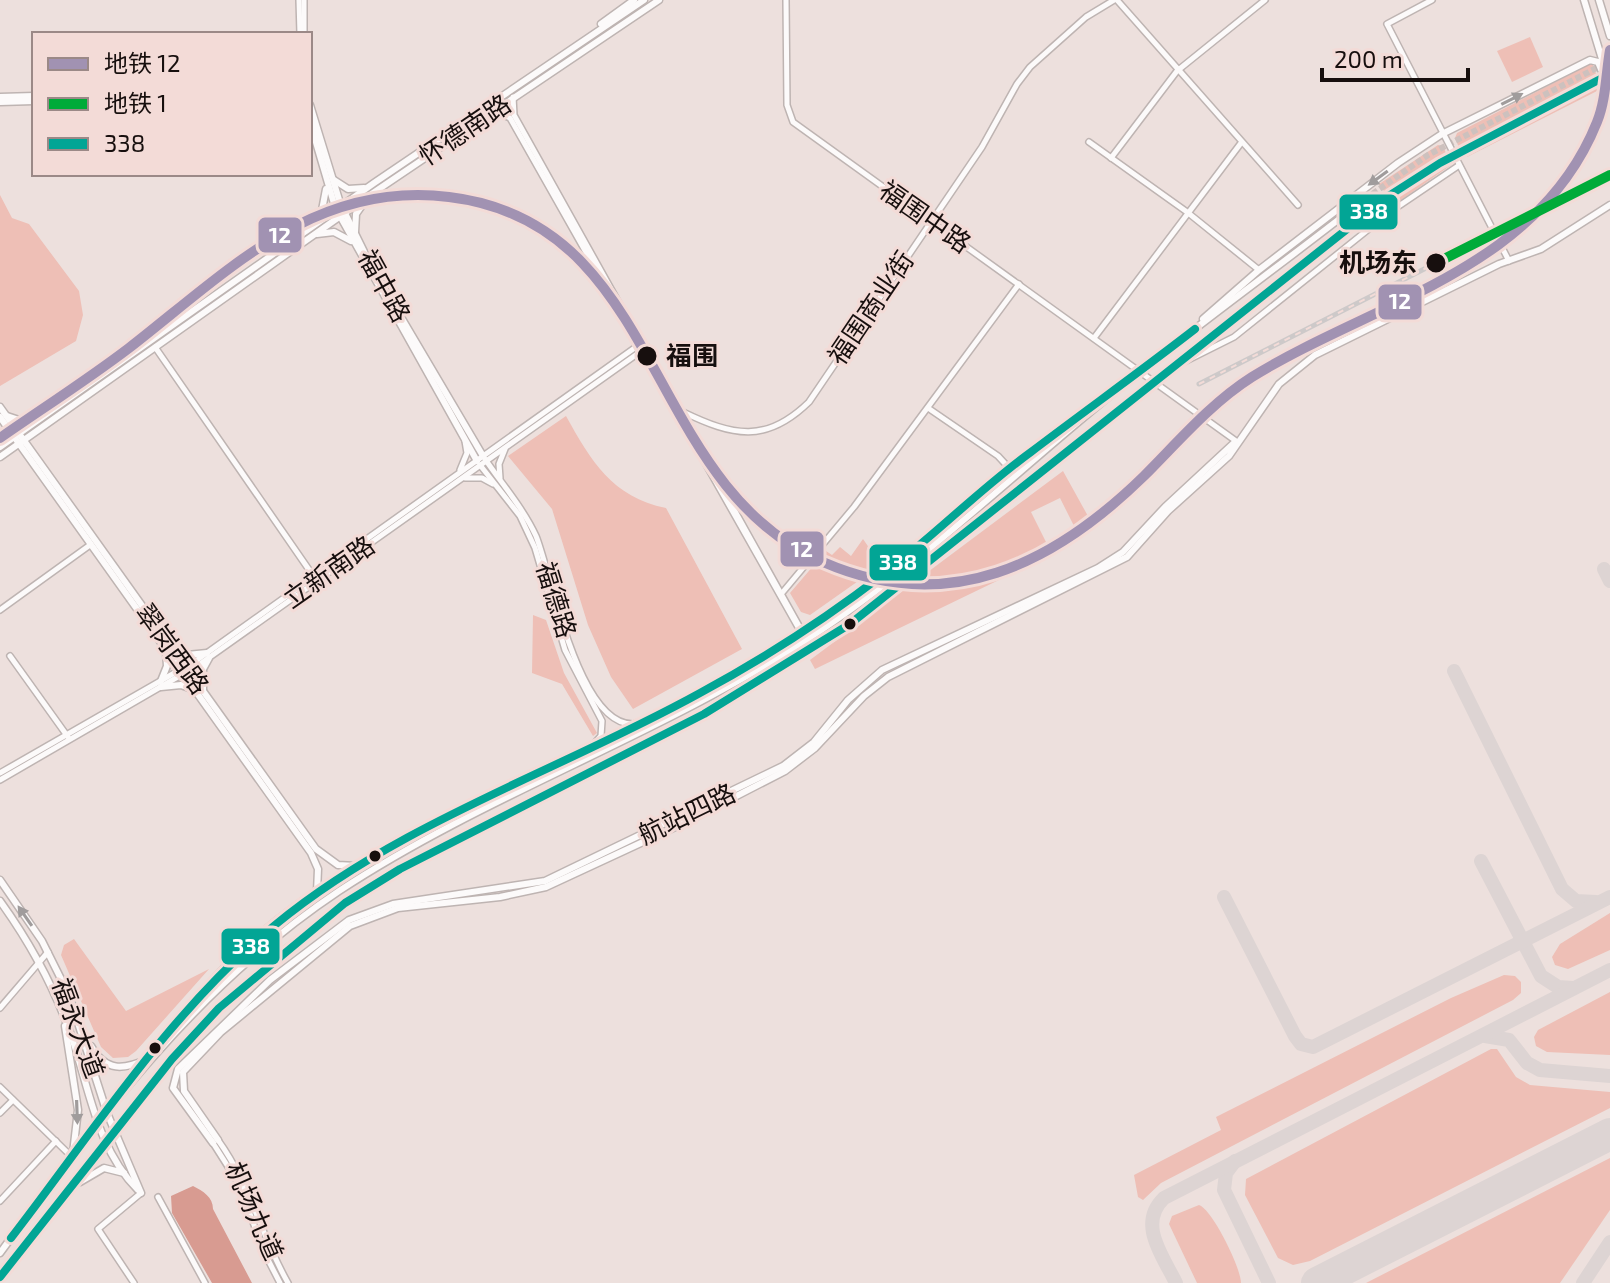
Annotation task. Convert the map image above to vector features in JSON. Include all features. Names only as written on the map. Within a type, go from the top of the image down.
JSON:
[{"type":"main road","name":"怀德南路","points":[[578,43],[634,0]]},
{"type":"main road","name":"怀德南路","points":[[0,457],[46,415],[340,211],[374,183],[644,0]]},
{"type":"main road","name":"怀德南路","points":[[340,211],[373,193],[659,0]]},
{"type":"main road","points":[[1584,0],[1610,88]]},
{"type":"main road","points":[[1599,0],[1610,36]]},
{"type":"main road","points":[[1189,334],[1259,270],[1358,192],[1442,134],[1590,60],[1598,62],[1610,88]]},
{"type":"main road","points":[[0,99],[32,99]]},
{"type":"main road","name":"福中路","points":[[312,113],[329,179]]},
{"type":"main road","name":"福中路","points":[[312,129],[340,211],[461,433],[481,461]]},
{"type":"main road","points":[[306,235],[322,210],[329,179],[348,189],[374,183]]},
{"type":"main road","points":[[306,235],[330,231],[354,238],[356,214],[373,193]]},
{"type":"main road","points":[[164,1044],[241,966],[299,920],[357,880],[453,826],[686,708],[806,640],[890,582],[1093,409],[1365,199]]},
{"type":"main road","name":"航站四路","points":[[215,1142],[173,1088],[178,1069],[270,980],[349,920],[393,904],[545,881],[783,766],[814,742],[848,700],[882,670],[1098,568],[1123,552],[1165,507],[1236,441],[1279,384],[1315,355],[1554,241],[1610,205]]},
{"type":"main road","points":[[0,1277],[172,1059],[219,1008],[281,953],[345,903],[400,869],[704,714],[812,650],[911,580],[1373,209]]},
{"type":"main road","name":"怀德南路","points":[[0,447],[19,439],[155,347],[306,235]]},
{"type":"main road","name":"福中路","points":[[354,238],[473,440],[481,461]]},
{"type":"main road","name":"翠岗西路","points":[[0,407],[3,416],[168,649],[321,856],[345,867],[360,865]]},
{"type":"main road","points":[[0,1253],[216,976],[317,893],[437,822],[640,723],[730,675],[884,574],[1010,469],[1093,409]]},
{"type":"main road","points":[[3,416],[22,421],[46,415]]},
{"type":"main road","name":"翠岗西路","points":[[19,439],[90,545],[168,649]]},
{"type":"main road","points":[[168,649],[187,655],[208,655],[201,674],[200,693],[181,685],[161,684],[168,649]]},
{"type":"main road","points":[[686,708],[730,675]]},
{"type":"main road","name":"翠岗西路","points":[[200,693],[311,853],[319,877],[317,893]]},
{"type":"main road","name":"福永大道","points":[[0,880],[48,952],[84,1034],[114,1133],[141,1193]]},
{"type":"main road","name":"福永大道","points":[[0,901],[40,963],[61,1011],[98,1124],[126,1176],[141,1193]]},
{"type":"main road","points":[[61,1011],[78,1102],[72,1157]]},
{"type":"main road","points":[[84,1034],[94,1053],[108,1066],[124,1068],[152,1058]]},
{"type":"main road","points":[[73,1186],[104,1168],[118,1170],[126,1176]]},
{"type":"street","points":[[302,0],[302,32]]},
{"type":"street","name":"福围中路","points":[[786,0],[787,105],[790,117],[1236,441]]},
{"type":"street","points":[[1116,0],[1298,205]]},
{"type":"street","name":"福围商业街","points":[[683,412],[730,432],[769,430],[790,421],[809,402],[929,220],[982,147],[1030,67],[1086,17],[1116,0]]},
{"type":"street","points":[[1111,158],[1177,71],[1265,0]]},
{"type":"street","points":[[1432,0],[1387,24],[1509,261]]},
{"type":"street","points":[[514,97],[514,115],[812,650]]},
{"type":"street","points":[[493,111],[503,112],[510,118],[683,412],[800,631]]},
{"type":"street","points":[[1089,142],[1187,212],[1259,270]]},
{"type":"street","points":[[1094,338],[1241,143]]},
{"type":"street","points":[[1177,366],[1234,337],[1401,204],[1458,166]]},
{"type":"street","points":[[782,593],[854,507],[1019,284]]},
{"type":"street","points":[[155,347],[315,579]]},
{"type":"street","name":"立新南路","points":[[0,780],[208,655],[642,347]]},
{"type":"street","name":"立新南路","points":[[481,461],[499,445],[642,347]]},
{"type":"street","points":[[928,408],[998,456],[1010,469]]},
{"type":"street","points":[[453,481],[465,463],[467,453],[461,433]]},
{"type":"street","points":[[473,440],[488,448],[499,445]]},
{"type":"street","points":[[453,481],[473,476],[500,486],[499,464],[509,444]]},
{"type":"street","name":"福德路","points":[[481,461],[525,514],[538,541],[572,654],[600,709]]},
{"type":"street","points":[[0,610],[90,545]]},
{"type":"street","points":[[10,656],[69,737]]},
{"type":"street","points":[[600,709],[618,723],[640,723]]},
{"type":"street","points":[[592,746],[603,729],[600,709]]},
{"type":"street","name":"立新南路","points":[[0,773],[69,737]]},
{"type":"street","points":[[0,1008],[48,952]]},
{"type":"street","points":[[0,1087],[72,1157]]},
{"type":"street","points":[[0,1113],[13,1100]]},
{"type":"street","points":[[0,1201],[56,1141]]},
{"type":"street","name":"机场九道","points":[[215,1142],[239,1184],[264,1252],[280,1283]]},
{"type":"street","name":"机场九道","points":[[215,1142],[244,1180],[269,1249],[288,1283]]},
{"type":"street","points":[[134,1283],[98,1229],[141,1193]]},
{"type":"street","points":[[158,1197],[205,1283]]},
{"type":"shaded area","points":[[1530,37],[1543,67],[1512,82],[1497,51]]},
{"type":"shaded area","points":[[1592,63],[1601,86],[1599,90],[1467,157],[1462,155],[1455,138],[1457,133]]},
{"type":"shaded area","points":[[1438,145],[1443,146],[1451,165],[1394,205],[1379,184]]},
{"type":"shaded area","points":[[0,195],[12,218],[29,224],[79,291],[83,315],[76,341],[0,386]]},
{"type":"shaded area","points":[[566,416],[605,475],[631,495],[666,508],[742,649],[633,709],[611,677],[588,625],[552,509],[508,456]]},
{"type":"shaded area","points":[[1063,471],[1094,527],[1059,551],[815,669],[810,660]],"holes":[[[1060,498],[1078,534],[1049,548],[1031,512]]]},
{"type":"shaded area","points":[[863,539],[881,565],[810,615],[801,612],[790,593],[826,551],[832,555],[840,547],[851,556]]},
{"type":"shaded area","points":[[533,615],[546,620],[564,673],[597,733],[593,736],[562,684],[532,673]]},
{"type":"shaded area","points":[[1610,913],[1610,950],[1568,969],[1555,965],[1552,957],[1560,944]]},
{"type":"shaded area","points":[[74,939],[126,1011],[209,969],[136,1051],[128,1057],[113,1058],[101,1047],[61,955],[64,945]]},
{"type":"shaded area","points":[[1504,975],[1515,976],[1521,982],[1521,993],[1513,1000],[1161,1183],[1143,1200],[1138,1197],[1134,1175],[1221,1130],[1216,1117],[1451,998]]},
{"type":"shaded area","points":[[1610,992],[1610,1055],[1547,1052],[1536,1046],[1534,1037],[1538,1030]]},
{"type":"shaded area","points":[[1491,1049],[1497,1049],[1516,1077],[1530,1085],[1610,1092],[1610,1108],[1310,1261],[1293,1265],[1278,1258],[1245,1195],[1246,1179]]},
{"type":"shaded area","points":[[1610,1158],[1610,1210],[1560,1283],[1366,1283]]},
{"type":"shaded area","points":[[193,1186],[209,1198],[252,1283],[212,1283],[172,1213],[171,1196]]},
{"type":"shaded area","points":[[1199,1205],[1211,1217],[1225,1240],[1241,1283],[1197,1283],[1169,1224],[1172,1216]]},
{"type":"taxiway","points":[[1604,569],[1610,581]]},
{"type":"taxiway","points":[[1454,671],[1562,889],[1576,901],[1596,902]]},
{"type":"taxiway","points":[[1481,861],[1541,976],[1558,987],[1573,988]]},
{"type":"taxiway","points":[[1224,897],[1295,1036],[1301,1044],[1313,1047],[1610,897]]},
{"type":"taxiway","points":[[1176,1283],[1159,1251],[1153,1229],[1156,1208],[1164,1198],[1610,970]]},
{"type":"taxiway","points":[[1485,1036],[1509,1040],[1527,1063],[1540,1070],[1610,1076]]},
{"type":"taxiway","points":[[1235,1161],[1226,1173],[1224,1190],[1269,1283]]},
{"type":"taxiway","points":[[1583,1283],[1610,1242]]},
{"type":"runway","points":[[1317,1283],[1610,1134]]},
{"type":"tunnel","points":[[1365,199],[1428,155],[1610,61]]},
{"type":"tunnel","points":[[1373,209],[1440,163],[1610,74]]},
{"type":"railway","points":[[1199,384],[1436,263]]},
{"type":"metro line","name":"12","points":[[0,438],[113,360],[238,262],[314,217],[356,203],[401,195],[449,197],[520,217],[573,254],[615,303],[718,475],[764,525],[823,562],[869,578],[914,584],[956,582],[997,573],[1036,556],[1074,534],[1110,507],[1209,411],[1252,377],[1448,276],[1494,248],[1536,214],[1570,172],[1597,122],[1610,50]]},
{"type":"metro line","name":"1","points":[[1436,263],[1610,175]]},
{"type":"transit line","name":"338","points":[[0,1277],[172,1059],[219,1008],[345,903],[400,869],[704,714],[850,624],[1390,195],[1440,163],[1610,74]]},
{"type":"transit line","name":"338","points":[[11,1238],[167,1033],[201,995],[275,925],[374,856],[427,827],[646,721],[724,680],[795,637],[885,573],[1012,466],[1195,329]]},
{"type":"place","name":"机场东","points":[[1436,263]]},
{"type":"place","name":"福围","points":[[647,356]]}]
